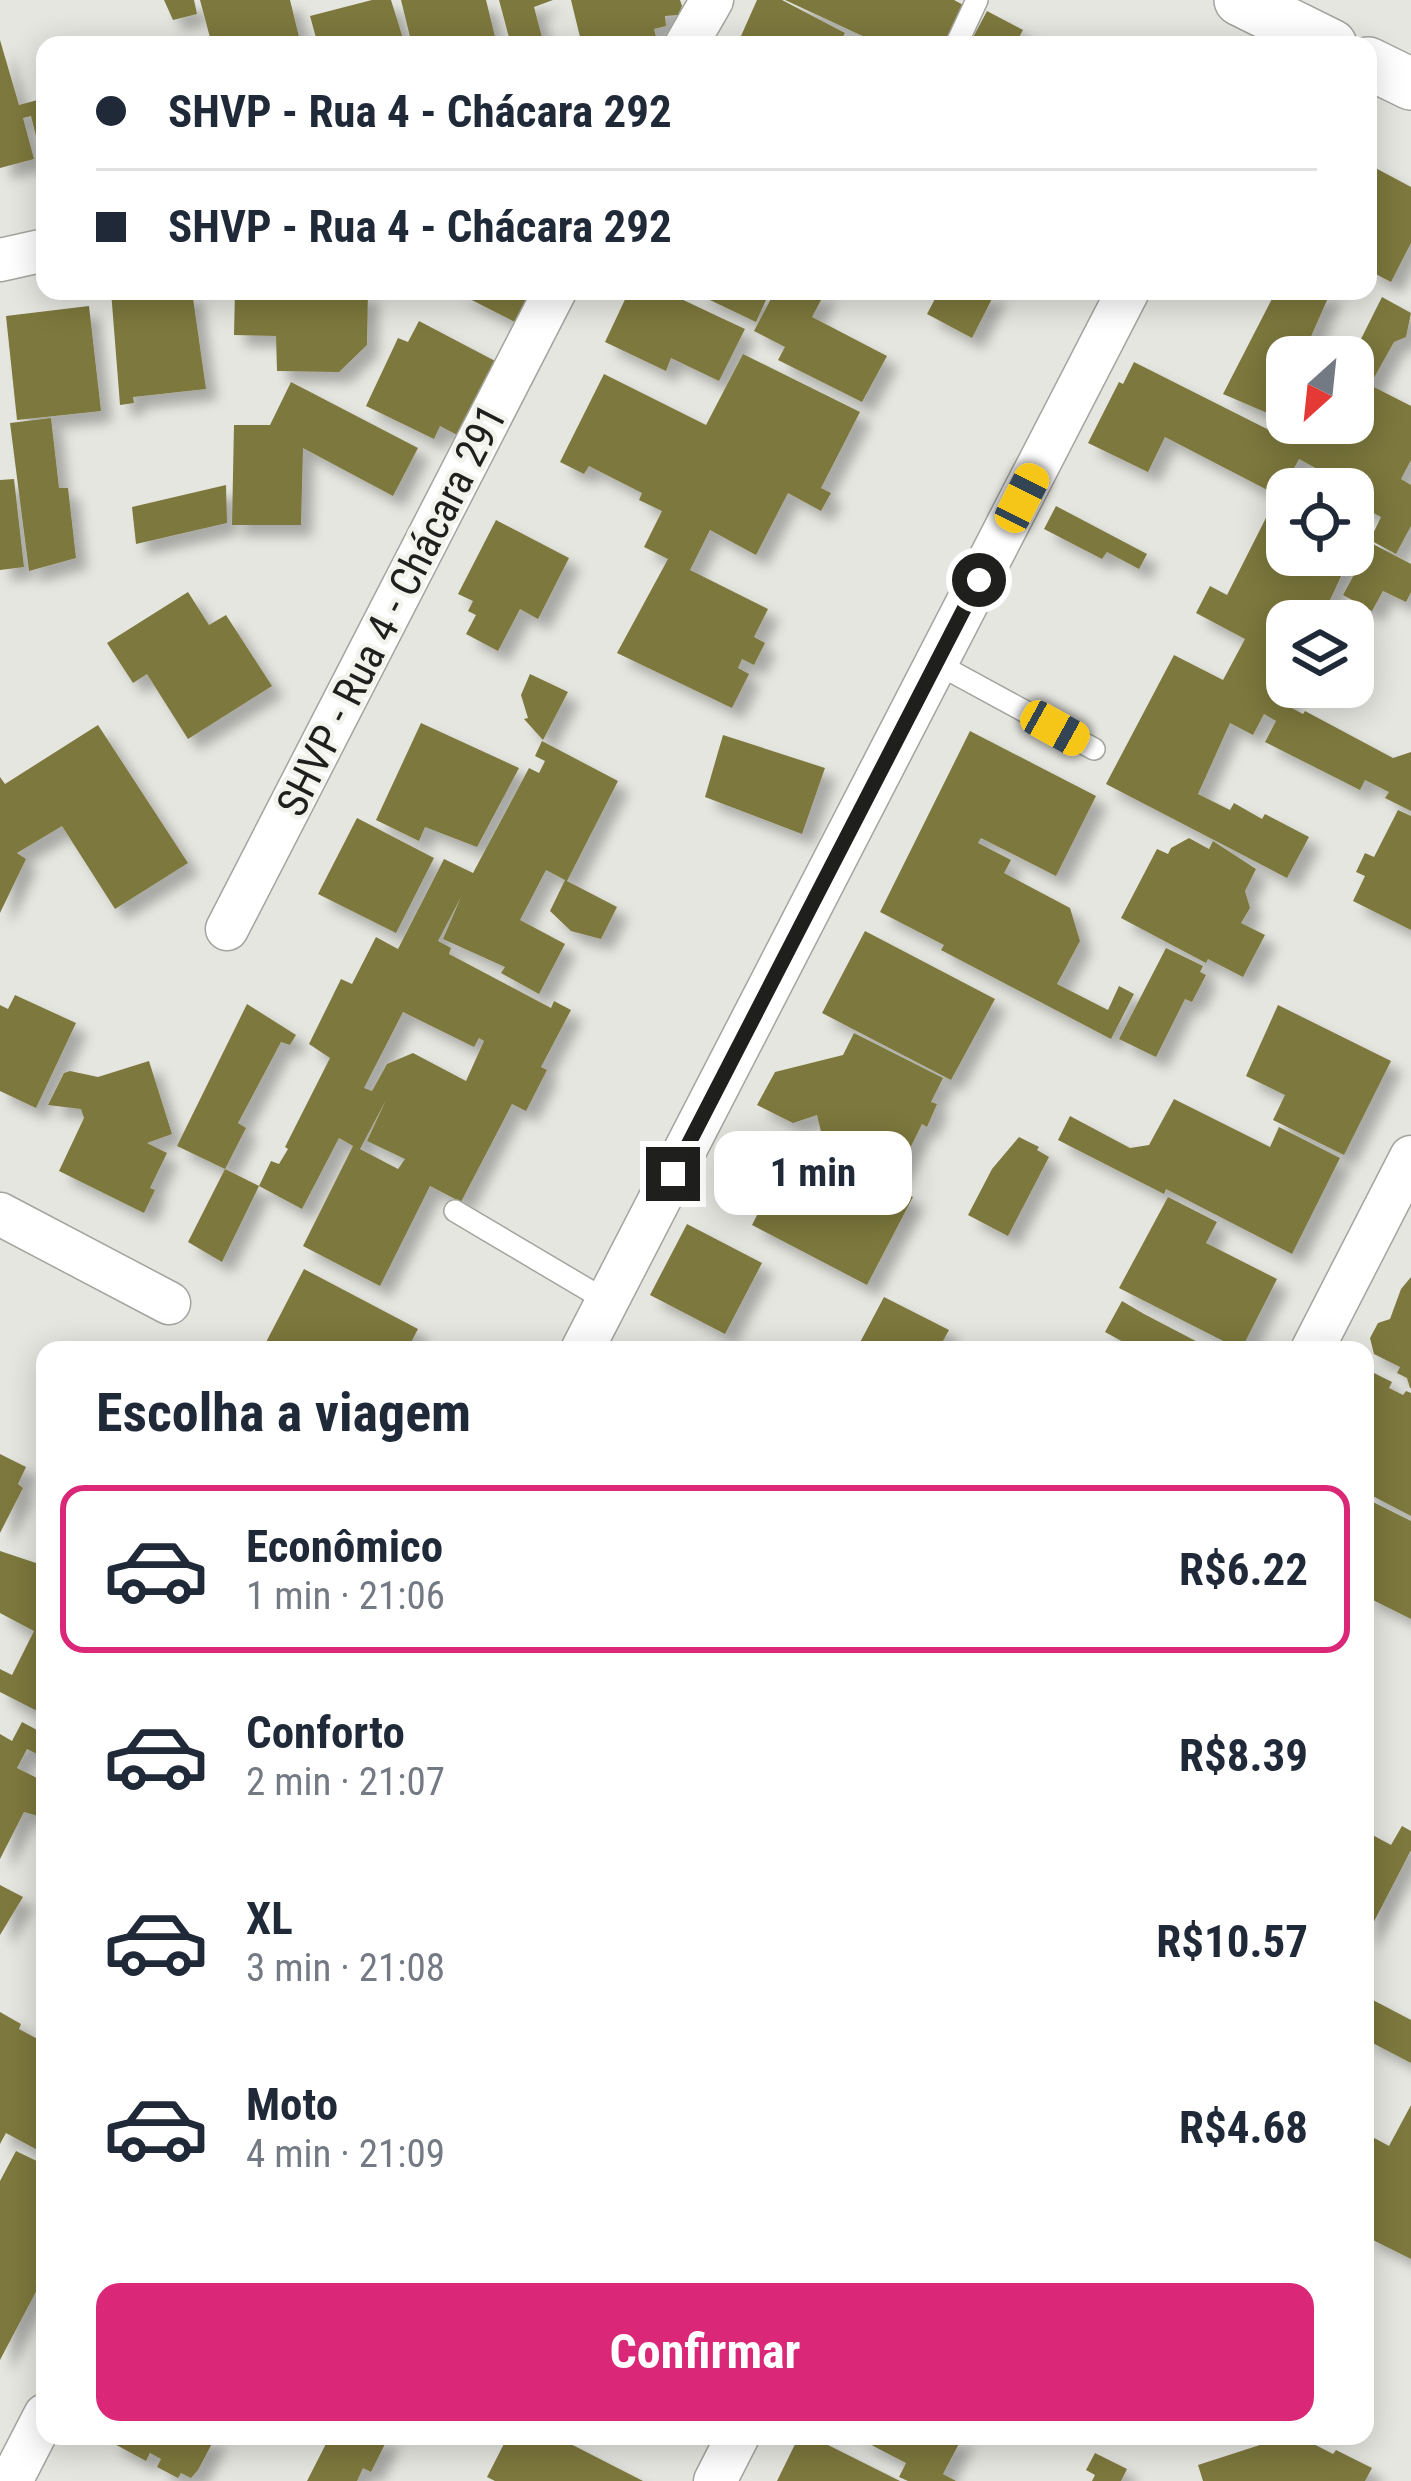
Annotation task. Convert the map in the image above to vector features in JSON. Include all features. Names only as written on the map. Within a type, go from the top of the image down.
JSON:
[{"type":"street","points":[[691,36],[712,0]]},
{"type":"street","points":[[1254,20],[1303,36]]},
{"type":"street","points":[[1377,67],[1411,84]]},
{"type":"street","points":[[0,260],[36,252]]},
{"type":"street","name":"SHVP - Rua 4 - Chácara 291","points":[[227,929],[550,300]]},
{"type":"street","points":[[586,1341],[1123,300]]},
{"type":"street","points":[[1317,1341],[1411,1157]]},
{"type":"street","points":[[0,1214],[169,1303]]},
{"type":"street","points":[[11,2481],[36,2432]]},
{"type":"street","points":[[715,2481],[733,2445]]},
{"type":"lane","points":[[960,36],[977,0]]},
{"type":"lane","points":[[937,663],[1094,749]]},
{"type":"lane","points":[[455,1211],[607,1301]]},
{"type":"building","points":[[164,0],[194,0],[197,14],[173,20]]},
{"type":"building","points":[[200,0],[290,0],[299,36],[210,36]]},
{"type":"building","points":[[372,0],[391,0],[402,36],[316,36],[310,16]]},
{"type":"building","points":[[401,0],[486,0],[495,36],[410,36]]},
{"type":"building","points":[[499,0],[553,0],[534,7],[542,36],[509,36]]},
{"type":"building","points":[[571,0],[680,0],[682,6],[678,15],[665,16],[666,26],[654,29],[656,36],[580,36]]},
{"type":"building","points":[[757,0],[782,0],[845,33],[844,36],[741,36]]},
{"type":"building","points":[[785,0],[954,0],[967,7],[953,36],[863,36]]},
{"type":"building","points":[[987,11],[1023,30],[1020,36],[974,36]]},
{"type":"building","points":[[0,40],[19,105],[36,100],[36,136],[31,116],[23,118],[34,159],[0,168]]},
{"type":"building","points":[[1377,169],[1411,187],[1411,243],[1391,282],[1377,275]]},
{"type":"building","points":[[1382,297],[1411,313],[1406,337],[1394,342],[1374,378],[1374,336],[1362,336]]},
{"type":"building","points":[[112,300],[193,300],[206,389],[133,397],[134,403],[120,405]]},
{"type":"building","points":[[235,300],[368,300],[367,345],[339,372],[277,371],[276,336],[234,335]]},
{"type":"building","points":[[472,300],[526,300],[515,322]]},
{"type":"building","points":[[625,300],[683,300],[745,329],[719,381],[671,358],[666,371],[605,342]]},
{"type":"building","points":[[710,300],[766,300],[756,322]]},
{"type":"building","points":[[770,300],[821,300],[812,317],[887,356],[862,402],[778,360],[785,347],[754,331]]},
{"type":"building","points":[[934,300],[991,300],[972,338],[927,314]]},
{"type":"building","points":[[1271,300],[1327,300],[1311,336],[1266,336],[1266,412],[1223,394]]},
{"type":"building","points":[[89,306],[101,411],[17,420],[6,316]]},
{"type":"building","points":[[419,321],[497,362],[459,436],[440,426],[434,439],[366,406],[398,338],[408,342]]},
{"type":"building","points":[[743,354],[860,412],[821,488],[831,493],[821,511],[788,493],[756,555],[710,530],[690,570],[768,609],[754,637],[765,643],[754,665],[742,659],[738,668],[749,674],[732,708],[617,653],[668,559],[644,547],[662,511],[639,500],[642,493],[589,466],[584,474],[560,462],[604,374],[706,425]]},
{"type":"building","points":[[1134,362],[1266,428],[1266,444],[1374,444],[1374,387],[1411,406],[1411,460],[1401,479],[1411,485],[1411,526],[1396,554],[1374,542],[1381,517],[1374,513],[1374,468],[1316,468],[1299,459],[1294,468],[1266,468],[1266,489],[1165,437],[1148,472],[1088,443]]},
{"type":"building","points":[[291,382],[418,448],[393,496],[303,448],[301,525],[232,525],[234,425],[270,425]]},
{"type":"building","points":[[51,418],[59,488],[68,488],[76,558],[29,571],[10,423]]},
{"type":"building","points":[[14,479],[24,567],[0,570],[0,480]]},
{"type":"building","points":[[226,485],[227,523],[136,544],[132,507]]},
{"type":"building","points":[[1056,506],[1147,554],[1139,569],[1107,552],[1102,559],[1044,529]]},
{"type":"building","points":[[1266,518],[1266,576],[1341,576],[1330,600],[1266,600],[1266,708],[1305,711],[1393,758],[1411,752],[1411,811],[1385,798],[1389,792],[1365,780],[1360,790],[1265,742],[1276,721],[1264,714],[1253,735],[1230,723],[1198,794],[1230,810],[1234,803],[1262,819],[1265,814],[1309,837],[1287,878],[1106,784],[1174,655],[1223,680],[1245,639],[1196,613],[1210,586],[1227,595]]},
{"type":"building","points":[[496,520],[569,558],[538,619],[520,609],[498,651],[466,634],[476,615],[468,611],[473,601],[458,594]]},
{"type":"building","points":[[1374,545],[1411,564],[1411,592],[1406,602],[1383,591],[1374,607],[1374,600],[1343,595],[1353,576],[1374,576]]},
{"type":"building","points":[[188,592],[209,625],[226,615],[272,686],[188,739],[147,674],[133,683],[107,643]]},
{"type":"building","points":[[530,674],[568,692],[543,740],[524,719],[528,718],[521,695]]},
{"type":"building","points":[[421,723],[519,768],[477,847],[425,827],[419,841],[376,820]]},
{"type":"building","points":[[98,725],[188,863],[115,909],[62,826],[17,853],[26,859],[0,913],[0,777],[5,784]]},
{"type":"building","points":[[970,731],[1096,796],[1056,876],[981,838],[978,843],[1011,860],[1004,873],[1070,908],[1080,941],[1057,984],[1108,1010],[1119,986],[1134,994],[1111,1039],[941,950],[944,945],[880,912]]},
{"type":"building","points":[[723,735],[825,768],[802,834],[705,797]]},
{"type":"building","points":[[542,741],[618,781],[567,881],[617,907],[601,939],[571,931],[550,911],[565,880],[546,870],[520,920],[565,944],[539,994],[501,973],[505,967],[443,939],[461,897],[438,941],[451,948],[449,954],[551,1008],[554,1001],[571,1010],[541,1067],[547,1070],[526,1111],[512,1104],[461,1202],[430,1186],[380,1286],[303,1246],[353,1146],[339,1138],[302,1209],[259,1186],[271,1161],[279,1164],[288,1149],[330,1058],[309,1044],[341,979],[352,984],[376,937],[398,949],[444,859],[473,873],[529,768],[539,773],[545,761],[535,756]],"holes":[[[403,1012],[474,1047],[479,1038],[484,1041],[466,1081],[413,1053],[387,1064],[372,1091],[364,1088]],[[386,1100],[367,1141],[405,1159],[398,1169],[360,1149]]]},
{"type":"building","points":[[1398,810],[1411,816],[1411,930],[1353,901],[1365,876],[1356,872],[1365,853],[1374,857]]},
{"type":"building","points":[[357,818],[434,858],[396,933],[318,894]]},
{"type":"building","points":[[1189,838],[1209,849],[1213,841],[1256,869],[1245,891],[1250,908],[1241,923],[1265,935],[1243,977],[1121,918],[1157,849],[1168,854]]},
{"type":"building","points":[[865,931],[995,999],[951,1080],[822,1013]]},
{"type":"building","points":[[1166,948],[1203,966],[1200,972],[1206,975],[1192,1002],[1185,999],[1156,1057],[1119,1039]]},
{"type":"building","points":[[15,995],[76,1023],[36,1108],[0,1091],[0,1005],[8,1009]]},
{"type":"building","points":[[247,1004],[296,1035],[290,1045],[281,1042],[238,1123],[246,1128],[225,1169],[177,1146]]},
{"type":"building","points":[[1278,1005],[1391,1061],[1344,1155],[1273,1120],[1285,1095],[1246,1076]]},
{"type":"building","points":[[854,1033],[943,1078],[931,1102],[937,1104],[927,1127],[922,1124],[896,1177],[842,1149],[840,1134],[823,1140],[817,1115],[793,1123],[757,1105],[775,1072],[843,1055]]},
{"type":"building","points":[[149,1061],[172,1134],[147,1143],[167,1153],[144,1213],[59,1171],[84,1118],[81,1109],[48,1105],[64,1073],[98,1077]]},
{"type":"building","points":[[1174,1099],[1270,1147],[1279,1127],[1340,1158],[1292,1254],[1058,1140],[1070,1116],[1130,1148],[1149,1145]]},
{"type":"building","points":[[798,1134],[913,1197],[867,1285],[752,1225]]},
{"type":"building","points":[[1019,1137],[1049,1157],[1008,1236],[968,1215],[992,1169]]},
{"type":"building","points":[[225,1169],[259,1186],[222,1262],[188,1242]]},
{"type":"building","points":[[1168,1197],[1217,1222],[1206,1243],[1277,1279],[1246,1341],[1223,1341],[1119,1288]]},
{"type":"building","points":[[687,1224],[762,1263],[725,1334],[650,1295]]},
{"type":"building","points":[[304,1269],[418,1329],[412,1341],[267,1341]]},
{"type":"building","points":[[1411,1277],[1411,1388],[1407,1378],[1397,1373],[1400,1367],[1374,1354],[1370,1338],[1378,1323],[1390,1319]]},
{"type":"building","points":[[884,1297],[949,1330],[943,1341],[861,1341]]},
{"type":"building","points":[[1122,1301],[1196,1341],[1122,1341],[1105,1332]]},
{"type":"building","points":[[1374,1373],[1392,1382],[1389,1388],[1403,1395],[1411,1393],[1411,1516],[1374,1497]]},
{"type":"building","points":[[0,1454],[26,1467],[18,1484],[23,1488],[0,1533]]},
{"type":"building","points":[[1374,1502],[1411,1521],[1411,1619],[1374,1600]]},
{"type":"building","points":[[0,1551],[36,1563],[36,1710],[0,1692],[0,1669],[12,1675],[34,1631],[0,1613]]},
{"type":"building","points":[[22,1722],[36,1729],[36,1754],[27,1749],[17,1768],[36,1778],[36,1815],[24,1812],[0,1859],[0,1734],[12,1741]]},
{"type":"building","points":[[1402,1826],[1411,1831],[1411,1850],[1374,1922],[1374,1836],[1391,1845]]},
{"type":"building","points":[[0,1885],[23,1897],[0,1935]]},
{"type":"building","points":[[1374,2001],[1411,2020],[1411,2063],[1374,2044]]},
{"type":"building","points":[[0,2012],[36,2038],[36,2149],[6,2133],[0,2144]]},
{"type":"building","points":[[1411,2105],[1411,2259],[1374,2240],[1374,2138],[1389,2146]]},
{"type":"building","points":[[16,2151],[36,2161],[36,2292],[0,2360],[0,2181]]},
{"type":"building","points":[[116,2445],[211,2445],[191,2478],[181,2473],[178,2478],[157,2467],[161,2459],[150,2453],[146,2461]]},
{"type":"building","points":[[325,2445],[384,2445],[371,2472],[363,2468],[357,2481],[307,2481]]},
{"type":"building","points":[[503,2445],[573,2445],[643,2481],[495,2481],[487,2477]]},
{"type":"building","points":[[795,2445],[828,2445],[900,2481],[777,2481]]},
{"type":"building","points":[[871,2445],[958,2445],[943,2474],[956,2481],[908,2481],[899,2477],[906,2463]]},
{"type":"building","points":[[1260,2445],[1316,2445],[1372,2468],[1365,2481],[1203,2481],[1198,2465]]},
{"type":"building","points":[[1095,2453],[1127,2469],[1121,2481],[1092,2481],[1095,2475],[1086,2470]]},
{"type":"route","points":[[673,1174],[979,580]]}]
